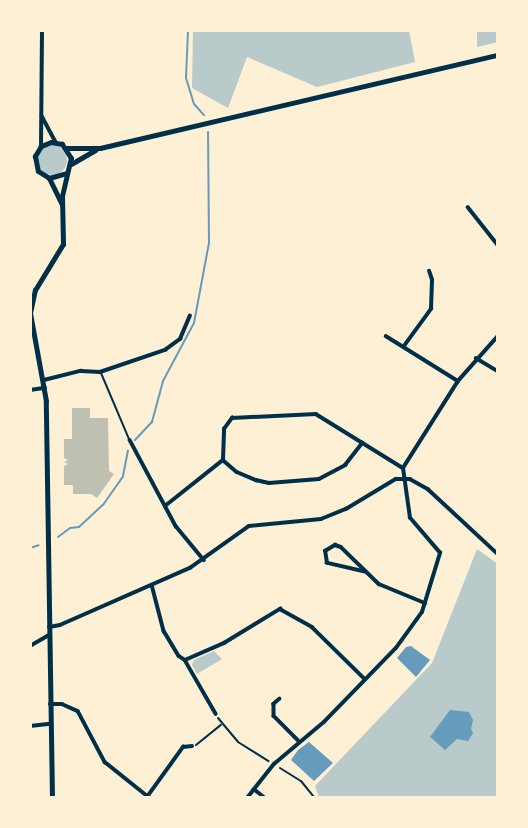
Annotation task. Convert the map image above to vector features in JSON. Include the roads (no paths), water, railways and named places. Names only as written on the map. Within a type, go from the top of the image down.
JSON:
[{"type":"main road","points":[[62,206],[49,178],[42,174],[32,158],[41,146],[56,142],[66,148],[100,148],[498,55]]},
{"type":"main road","points":[[66,148],[71,164]]},
{"type":"main road","points":[[51,798],[45,387],[31,323],[31,306],[35,290],[63,244],[62,206],[66,173],[71,164],[100,148]]},
{"type":"main road","points":[[49,178],[66,173]]},
{"type":"main road","points":[[30,174],[42,174]]},
{"type":"street","points":[[41,146],[43,30]]},
{"type":"street","points":[[42,116],[56,142]]},
{"type":"street","points":[[468,207],[498,245]]},
{"type":"street","points":[[404,346],[431,309],[432,281],[429,271]]},
{"type":"street","points":[[44,380],[81,370],[100,372],[165,351],[180,339],[190,316]]},
{"type":"street","points":[[386,336],[458,380]]},
{"type":"street","points":[[247,798],[274,764],[299,740],[324,722],[396,648],[420,616],[440,553],[412,522],[403,468],[458,380],[476,358],[498,338]]},
{"type":"street","points":[[476,358],[498,371]]},
{"type":"street","points":[[30,390],[45,387]]},
{"type":"street","points":[[165,506],[223,460],[225,429],[232,418],[316,414],[403,468]]},
{"type":"street","points":[[130,440],[176,526],[204,560]]},
{"type":"street","points":[[223,460],[237,472],[269,483],[319,479],[345,465],[362,443]]},
{"type":"street","points":[[49,627],[152,585],[204,560],[249,526],[321,519],[346,509],[389,481],[403,479],[428,489],[498,554]]},
{"type":"street","points":[[365,572],[327,563],[325,551],[335,545],[341,547],[365,572],[397,594],[425,603]]},
{"type":"street","points":[[152,585],[164,631],[179,656],[185,660],[216,714]]},
{"type":"street","points":[[185,660],[224,643],[280,609],[312,627],[366,679]]},
{"type":"street","points":[[30,646],[49,635]]},
{"type":"street","points":[[280,699],[274,704],[274,716],[299,740]]},
{"type":"street","points":[[50,704],[62,704],[78,711],[105,762],[148,797],[183,747],[192,746]]},
{"type":"street","points":[[30,726],[50,724]]},
{"type":"street","points":[[254,789],[265,798]]},
{"type":"lane","points":[[100,372],[130,440]]},
{"type":"water","points":[[411,646],[430,660],[416,677],[397,658],[406,647]]},
{"type":"water","points":[[450,710],[469,712],[473,720],[473,733],[468,741],[457,739],[445,750],[430,737]]},
{"type":"water","points":[[309,742],[333,763],[314,781],[291,760],[298,750]]},
{"type":"waterway","points":[[188,30],[186,78],[194,104],[204,115]]},
{"type":"waterway","points":[[135,440],[152,422],[163,381],[194,323],[209,243],[208,132]]},
{"type":"waterway","points":[[58,537],[70,528],[79,527],[103,505],[123,476],[128,450]]},
{"type":"waterway","points":[[30,548],[39,545]]}]
